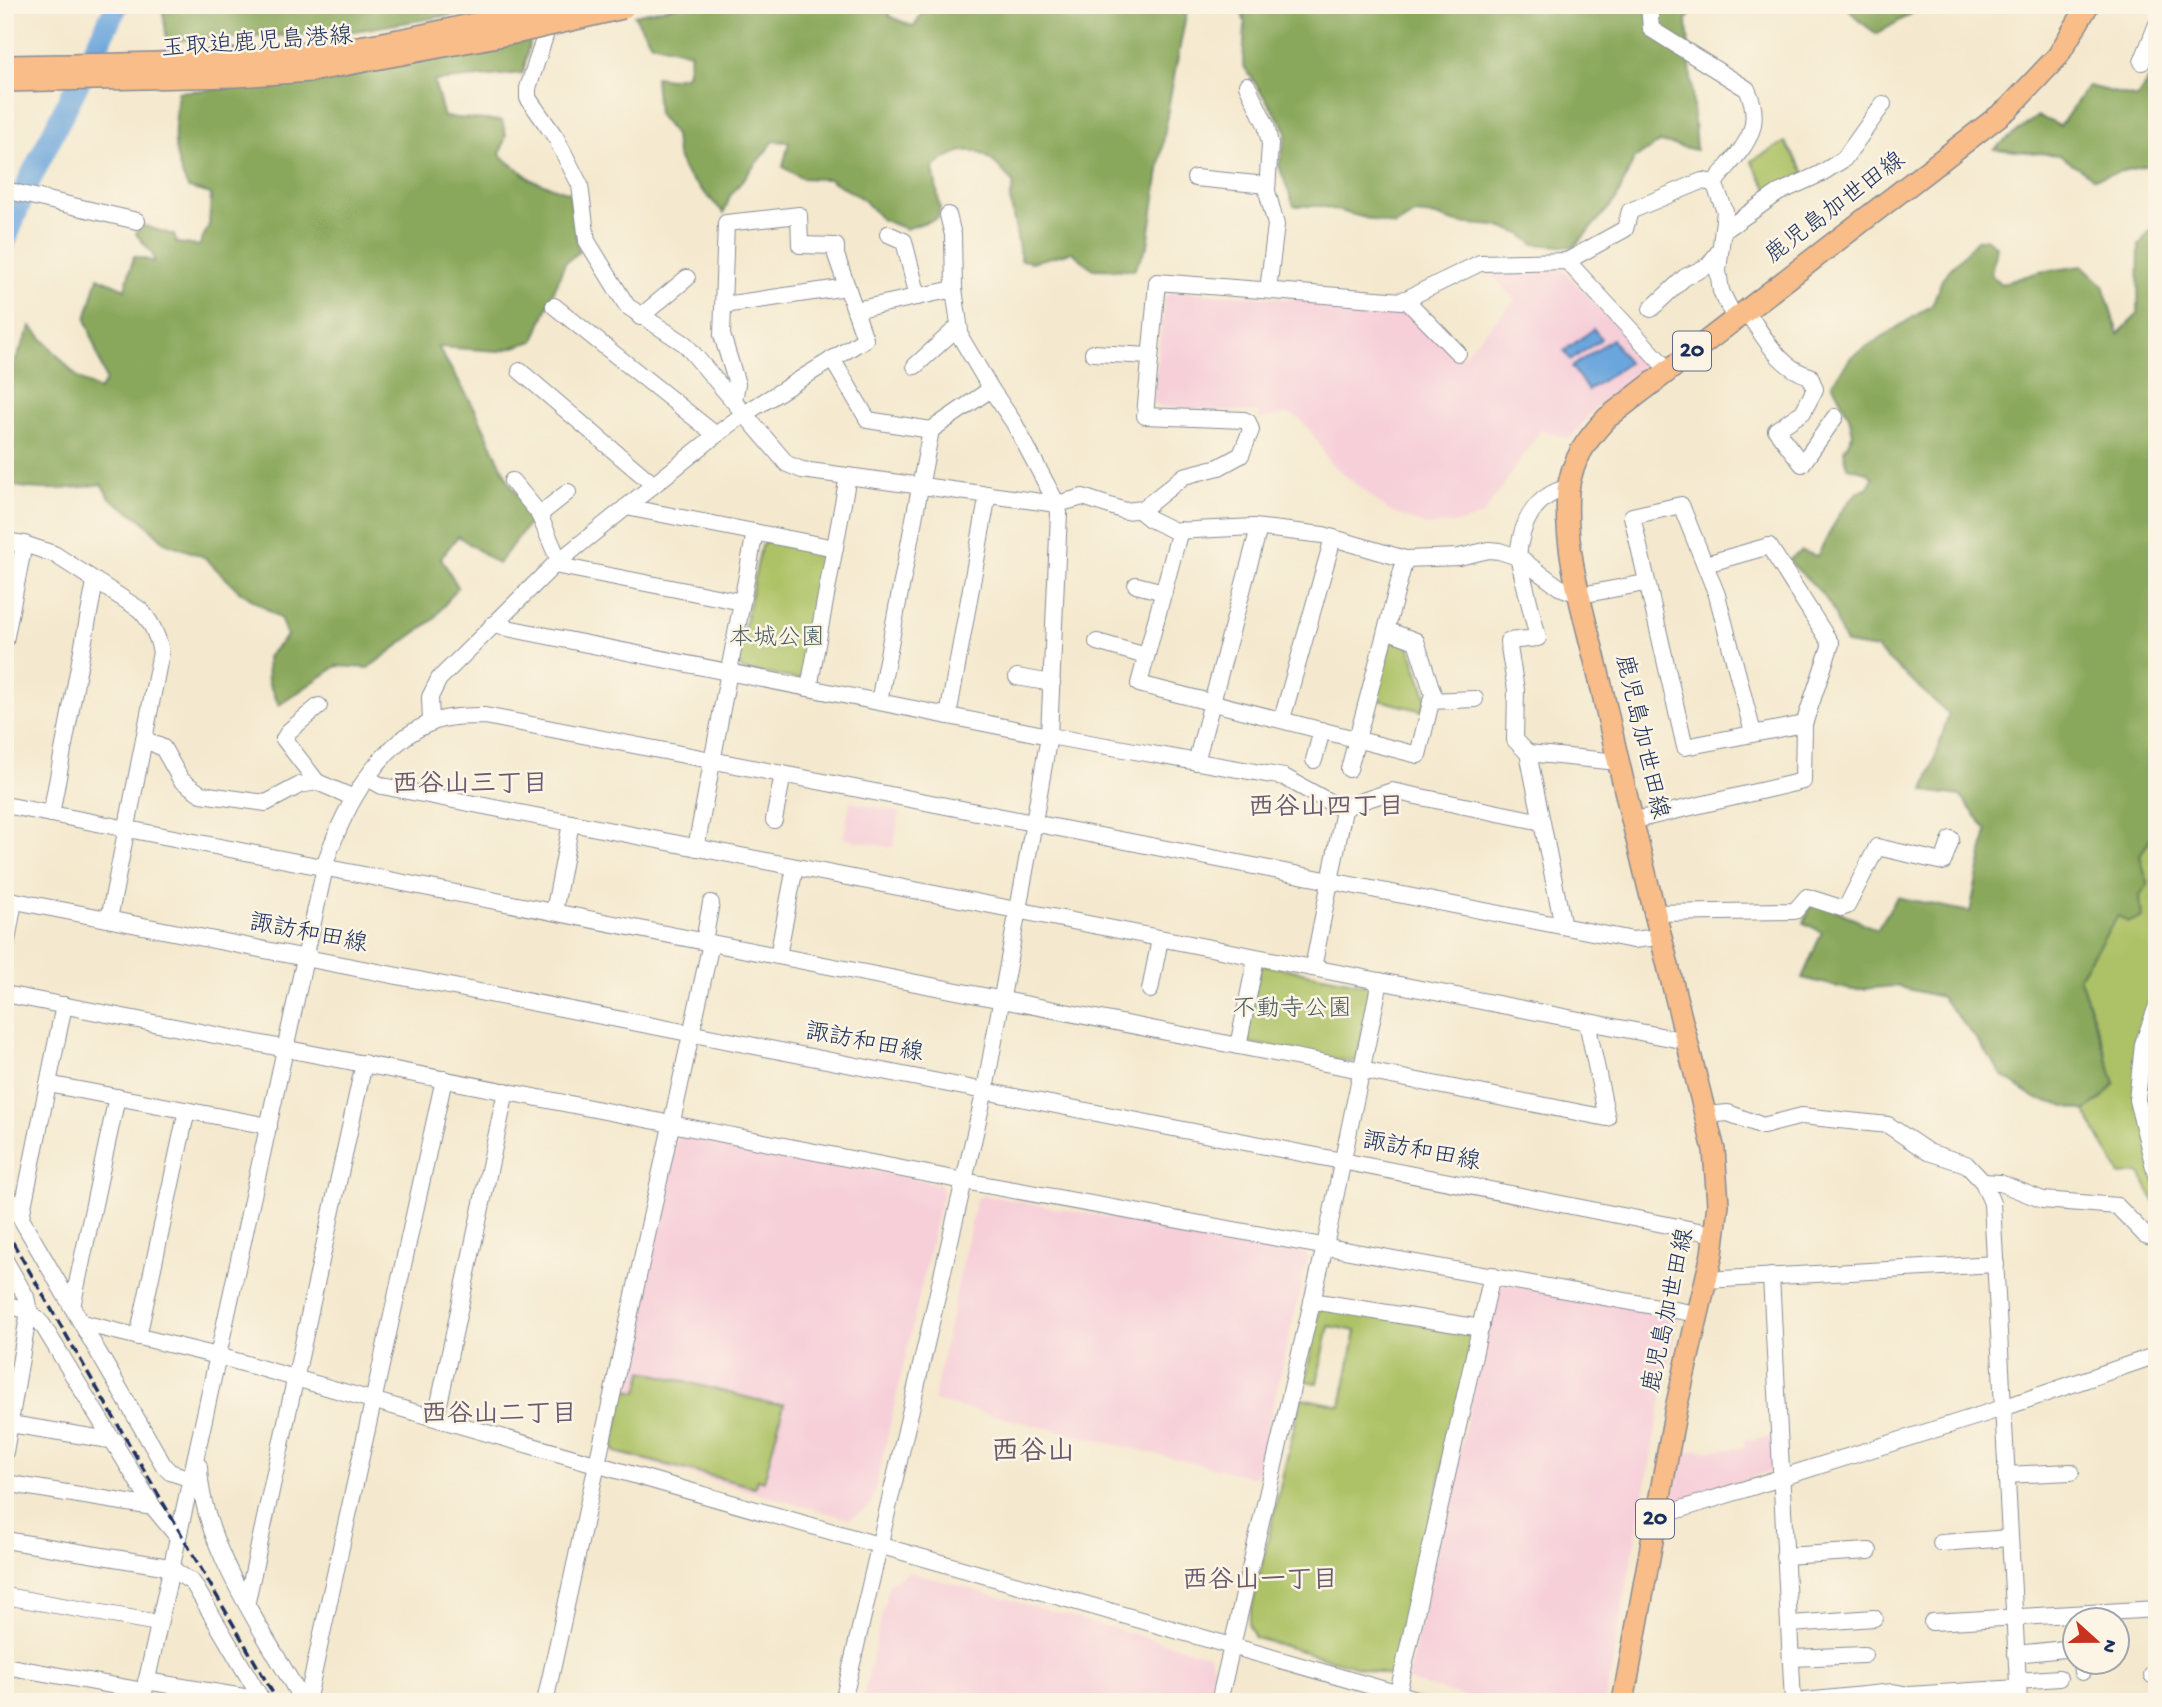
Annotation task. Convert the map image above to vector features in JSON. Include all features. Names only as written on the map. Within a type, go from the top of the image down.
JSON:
[{"type":"main road","name":"玉取迫鹿児島港線","points":[[516,24],[559,5]]},
{"type":"main road","name":"鹿児島加世田線","points":[[1623,1702],[1656,1517],[1706,1280],[1714,1234],[1718,1183],[1705,1115],[1652,913],[1581,595],[1569,533],[1569,487],[1574,465],[1596,430],[1668,370],[2009,108],[2058,56],[2088,5]]},
{"type":"main road","name":"玉取迫鹿児島港線","points":[[5,81],[236,68],[628,6]]},
{"type":"main road","name":"玉取迫鹿児島港線","points":[[5,66],[236,68]]},
{"type":"street","points":[[543,5],[545,36],[528,88],[528,98],[556,138],[580,185],[587,241],[615,290],[640,317],[685,344],[790,467],[848,476],[1057,504],[1083,497],[1125,511],[1139,510],[1156,501],[1171,484],[1184,476],[1229,463],[1244,452],[1251,430],[1248,422],[1244,420],[1145,416],[1157,282],[1405,299],[1480,262],[1567,261],[1612,239],[1625,229],[1630,211],[1702,181],[1714,183]]},
{"type":"street","points":[[1649,5],[1651,29],[1747,89],[1754,105],[1756,123],[1714,183]]},
{"type":"street","points":[[2142,62],[2157,24]]},
{"type":"street","points":[[1247,85],[1266,125],[1270,144],[1267,185],[1276,225],[1268,290]]},
{"type":"street","points":[[1725,230],[1778,192],[1820,174],[1844,159],[1883,104]]},
{"type":"street","points":[[1195,178],[1267,185]]},
{"type":"street","points":[[1714,183],[1726,212],[1718,271],[1721,291],[1782,362],[1796,373],[1810,376],[1815,388],[1803,412],[1776,430],[1802,464],[1835,417]]},
{"type":"street","points":[[16,192],[137,220]]},
{"type":"street","points":[[431,723],[432,689],[492,625],[556,563],[744,414],[865,339],[836,255],[836,246],[800,245],[799,215],[726,223],[722,335],[737,384],[734,400]]},
{"type":"street","points":[[843,1702],[985,1090],[1049,736],[1060,521],[1057,504],[1046,479],[961,338],[954,289],[953,234],[948,215]]},
{"type":"street","points":[[888,234],[904,241],[918,297]]},
{"type":"street","points":[[1651,309],[1685,277],[1709,266],[1720,250]]},
{"type":"street","points":[[1567,261],[1668,370]]},
{"type":"street","points":[[640,317],[687,278]]},
{"type":"street","points":[[724,305],[847,287]]},
{"type":"street","points":[[855,310],[954,289]]},
{"type":"street","points":[[1405,299],[1458,353]]},
{"type":"street","points":[[554,306],[716,435]]},
{"type":"street","points":[[915,366],[959,326]]},
{"type":"street","points":[[1093,353],[1150,356]]},
{"type":"street","points":[[832,359],[868,420],[931,430],[991,389]]},
{"type":"street","points":[[520,371],[654,485]]},
{"type":"street","points":[[879,702],[931,430]]},
{"type":"street","points":[[809,688],[848,476]]},
{"type":"street","points":[[512,481],[539,515],[556,563]]},
{"type":"street","points":[[1563,926],[1528,754],[1515,740],[1516,690],[1508,641],[1538,638],[1518,557],[1522,531],[1530,514],[1548,493],[1569,487]]},
{"type":"street","points":[[539,515],[568,492]]},
{"type":"street","points":[[948,716],[988,494]]},
{"type":"street","points":[[1753,733],[1706,564],[1681,506],[1632,516],[1645,583],[1685,747],[1804,724]]},
{"type":"street","points":[[626,507],[835,548]]},
{"type":"street","points":[[1139,510],[1158,525],[1180,530],[1259,528],[1333,538],[1405,559],[1459,557],[1489,550],[1518,557],[1559,587],[1581,595],[1645,583]]},
{"type":"street","points":[[1196,762],[1259,528]]},
{"type":"street","points":[[1180,530],[1139,684],[1418,755],[1433,694],[1416,641],[1386,630]]},
{"type":"street","points":[[696,848],[755,533]]},
{"type":"street","points":[[1282,719],[1333,538]]},
{"type":"street","points":[[5,541],[54,554],[145,615],[159,642],[161,652],[109,919]]},
{"type":"street","points":[[5,641],[8,610],[24,544]]},
{"type":"street","points":[[1632,821],[1803,781],[1804,724],[1831,644],[1769,546],[1706,564]]},
{"type":"street","points":[[1349,769],[1405,559]]},
{"type":"street","points":[[556,563],[742,602]]},
{"type":"street","points":[[51,814],[95,582]]},
{"type":"street","points":[[1136,585],[1164,592]]},
{"type":"street","points":[[492,625],[1049,736],[1284,777],[1345,810]]},
{"type":"street","points":[[1097,642],[1146,656]]},
{"type":"street","points":[[1017,677],[1052,683]]},
{"type":"street","points":[[1431,701],[1475,699]]},
{"type":"street","points":[[319,706],[289,731],[284,739],[317,782],[352,797]]},
{"type":"street","points":[[144,1691],[169,1567],[191,1479],[325,867],[340,820],[352,797],[393,749],[431,723],[459,716],[485,716],[1633,940],[1658,937]]},
{"type":"street","points":[[1314,760],[1322,730]]},
{"type":"street","points":[[144,739],[163,748],[180,780],[201,794],[266,803],[300,785],[317,782]]},
{"type":"street","points":[[1528,754],[1618,762]]},
{"type":"street","points":[[774,820],[783,774]]},
{"type":"street","points":[[366,778],[382,786],[1686,1041]]},
{"type":"street","points":[[1313,968],[1345,810],[1350,805],[1392,791],[1542,821]]},
{"type":"street","points":[[5,805],[1607,1118],[1587,1022]]},
{"type":"street","points":[[554,912],[571,823]]},
{"type":"street","points":[[1652,913],[1795,911],[1807,897],[1841,908],[1847,906],[1877,847],[1943,862],[1951,839]]},
{"type":"street","points":[[778,956],[795,867]]},
{"type":"street","points":[[5,952],[10,900]]},
{"type":"street","name":"諏訪和田線","points":[[10,900],[1714,1234]]},
{"type":"street","points":[[545,1702],[692,1033],[711,904]]},
{"type":"street","points":[[1150,990],[1160,939]]},
{"type":"street","points":[[1238,1046],[1256,958]]},
{"type":"street","points":[[1219,1702],[1325,1246],[1380,981]]},
{"type":"street","points":[[5,995],[964,1181],[1697,1314]]},
{"type":"street","points":[[21,1217],[64,1005]]},
{"type":"street","points":[[2157,1006],[2143,1044],[2137,1100],[2157,1180]]},
{"type":"street","points":[[247,1601],[364,1063]]},
{"type":"street","points":[[304,1702],[444,1079]]},
{"type":"street","points":[[48,1084],[269,1126]]},
{"type":"street","points":[[436,1418],[506,1091]]},
{"type":"street","points":[[72,1307],[117,1097]]},
{"type":"street","points":[[138,1337],[187,1110]]},
{"type":"street","points":[[1705,1115],[1728,1113],[1763,1126],[1802,1116],[1888,1125],[1928,1152],[1966,1164],[1983,1182],[1992,1203],[2019,1690]]},
{"type":"street","points":[[1983,1182],[2000,1183],[2043,1200],[2117,1206],[2145,1235],[2157,1239]]},
{"type":"street","points":[[5,1191],[164,1466],[170,1472],[191,1479]]},
{"type":"street","points":[[5,1260],[26,1297],[29,1311],[5,1451]]},
{"type":"street","points":[[1706,1280],[1996,1264]]},
{"type":"street","points":[[1398,1693],[1492,1275]]},
{"type":"street","points":[[1771,1276],[1784,1556],[1791,1624],[1794,1702],[1894,1692],[1909,1695],[2019,1690],[2059,1678]]},
{"type":"street","points":[[1312,1300],[1481,1328]]},
{"type":"street","points":[[5,1304],[29,1311],[43,1324],[116,1441],[153,1507],[179,1529],[205,1530],[213,1539],[304,1702]]},
{"type":"street","points":[[82,1323],[218,1356],[1427,1702]]},
{"type":"street","points":[[1656,1517],[1782,1475],[2003,1408],[2157,1355]]},
{"type":"street","points":[[10,1424],[116,1441]]},
{"type":"street","points":[[199,1441],[202,1500],[213,1539]]},
{"type":"street","points":[[2007,1475],[2071,1472]]},
{"type":"street","points":[[5,1483],[153,1507]]},
{"type":"street","points":[[1941,1543],[2010,1538]]},
{"type":"street","points":[[5,1540],[169,1567],[193,1583],[262,1701]]},
{"type":"street","points":[[1784,1556],[1869,1551]]},
{"type":"street","points":[[5,1596],[158,1623]]},
{"type":"street","points":[[1931,1618],[2157,1609]]},
{"type":"street","points":[[1791,1624],[1874,1618]]},
{"type":"street","points":[[2017,1654],[2060,1649]]},
{"type":"street","points":[[1792,1658],[1864,1655]]},
{"type":"street","points":[[5,1666],[144,1691],[262,1701]]},
{"type":"shaded area","points":[[1484,268],[1564,270],[1651,364],[1597,406],[1570,439],[1541,430],[1483,515],[1464,522],[1428,526],[1390,512],[1330,463],[1311,431],[1300,419],[1289,414],[1259,420],[1258,413],[1160,407],[1153,401],[1164,298],[1172,291],[1407,307],[1458,360],[1515,300]]},
{"type":"shaded area","points":[[850,802],[900,812],[893,848],[843,838]]},
{"type":"shaded area","points":[[683,1131],[940,1184],[943,1190],[872,1505],[849,1519],[613,1453],[609,1446],[678,1135]]},
{"type":"shaded area","points":[[983,1195],[1304,1253],[1308,1257],[1256,1478],[933,1401],[976,1199]]},
{"type":"shaded area","points":[[1505,1284],[1674,1314],[1677,1319],[1605,1702],[1484,1702],[1410,1682],[1408,1677],[1497,1288]]},
{"type":"shaded area","points":[[1778,1436],[1779,1468],[1673,1503],[1683,1452],[1744,1448],[1744,1440]]},
{"type":"shaded area","points":[[910,1572],[1209,1655],[1215,1670],[1207,1702],[862,1702],[889,1583]]},
{"type":"green space","points":[[162,5],[513,5],[342,33],[167,41]]},
{"type":"green space","points":[[682,5],[888,5],[889,16],[914,27],[926,5],[1188,5],[1169,103],[1148,245],[1134,270],[1093,269],[1072,252],[1032,262],[1021,260],[1010,199],[1014,184],[986,156],[967,151],[946,158],[933,168],[940,208],[938,218],[906,229],[881,219],[864,200],[829,179],[801,178],[783,167],[789,142],[774,141],[730,196],[724,213],[686,174],[677,155],[675,135],[658,114],[655,77],[670,79],[687,75],[691,53],[651,43],[634,15]]},
{"type":"green space","points":[[1240,5],[1696,5],[1687,20],[1696,150],[1660,142],[1634,159],[1616,200],[1574,247],[1534,244],[1519,233],[1496,226],[1457,223],[1436,216],[1414,214],[1395,226],[1321,206],[1294,206],[1279,166],[1287,131],[1243,65],[1245,24]]},
{"type":"green space","points":[[1846,5],[1926,5],[1877,34],[1858,20]]},
{"type":"green space","points":[[530,39],[523,73],[434,81],[444,117],[502,121],[506,135],[500,155],[532,180],[570,193],[579,252],[565,263],[534,341],[500,351],[438,347],[475,409],[509,482],[534,517],[498,564],[458,536],[441,558],[458,587],[433,620],[368,668],[337,666],[279,705],[268,682],[267,657],[287,636],[280,618],[239,591],[204,557],[164,542],[142,520],[110,498],[101,484],[53,489],[5,484],[5,383],[31,326],[78,378],[99,390],[106,381],[86,319],[98,277],[125,289],[134,256],[155,262],[152,253],[136,234],[141,225],[174,235],[177,243],[199,246],[209,225],[211,194],[188,188],[178,163],[175,130],[178,92],[338,80],[390,66]]},
{"type":"green space","points":[[2157,74],[2157,163],[2094,178],[2059,155],[1994,149],[2038,116],[2060,126],[2088,86],[2137,98],[2152,75]]},
{"type":"green space","points":[[1785,142],[1805,173],[1770,193],[1751,161]]},
{"type":"green space","points":[[2157,221],[2157,827],[2140,855],[2148,885],[2140,895],[2142,918],[2128,922],[2118,916],[2079,976],[2115,1083],[2085,1111],[2037,1099],[2003,1076],[1941,997],[1895,986],[1851,990],[1802,978],[1822,932],[1804,923],[1813,899],[1877,930],[1897,897],[1970,912],[1987,830],[1960,796],[1924,791],[1949,714],[1876,649],[1847,644],[1830,605],[1788,560],[1802,551],[1817,556],[1845,507],[1859,491],[1868,487],[1873,478],[1867,472],[1847,467],[1844,450],[1853,434],[1849,416],[1832,383],[1852,356],[1932,305],[1943,277],[1977,240],[1986,238],[1996,246],[1991,275],[2001,284],[2039,272],[2083,266],[2103,285],[2118,334],[2138,314],[2139,245]]},
{"type":"green space","name":"本城公園","points":[[767,541],[823,552],[828,558],[805,676],[798,679],[743,670],[737,663],[761,546]]},
{"type":"green space","points":[[1390,640],[1409,645],[1426,696],[1423,711],[1375,699]]},
{"type":"green space","points":[[2157,827],[2157,1207],[2140,1173],[2120,1175],[2085,1111],[2102,1098],[2106,1053],[2079,976],[2118,915],[2147,885],[2140,855]]},
{"type":"green space","name":"不動寺公園","points":[[1266,965],[1368,985],[1371,991],[1357,1060],[1352,1062],[1251,1043],[1246,1037],[1260,968]]},
{"type":"green space","points":[[1326,1306],[1470,1332],[1473,1340],[1394,1677],[1255,1638],[1248,1624],[1301,1398],[1341,1406],[1356,1331],[1329,1326],[1317,1383],[1305,1381],[1319,1311]]},
{"type":"green space","points":[[643,1371],[773,1404],[784,1404],[764,1481],[757,1479],[755,1487],[615,1452],[613,1445],[625,1390],[638,1392]]},
{"type":"water","points":[[1594,329],[1601,339],[1571,360],[1564,351]]},
{"type":"water","points":[[1612,339],[1628,363],[1588,390],[1572,367]]},
{"type":"waterway","points":[[5,241],[26,187],[117,5]]},
{"type":"railway","points":[[5,1229],[278,1702]]},
{"type":"district","name":"西谷山三丁目","points":[[470,786]]},
{"type":"district","name":"西谷山四丁目","points":[[1326,809]]},
{"type":"district","name":"西谷山二丁目","points":[[499,1416]]},
{"type":"district","name":"西谷山","points":[[1033,1453]]},
{"type":"district","name":"西谷山一丁目","points":[[1260,1582]]}]
